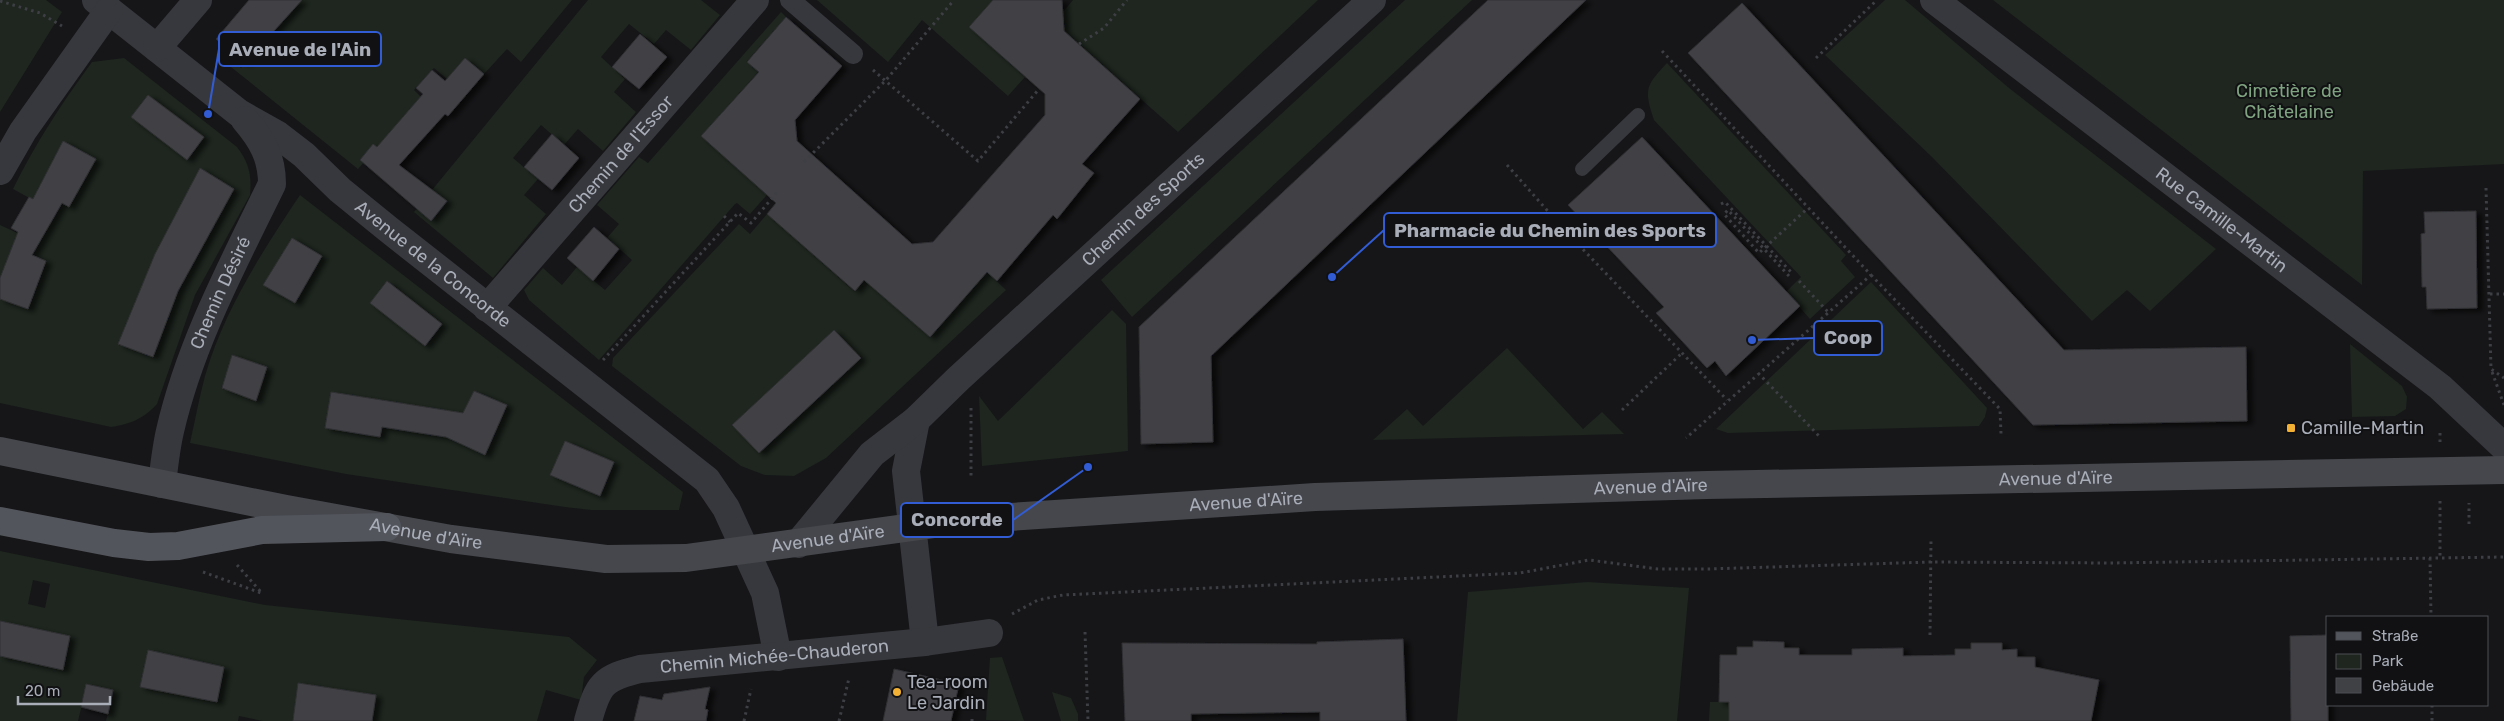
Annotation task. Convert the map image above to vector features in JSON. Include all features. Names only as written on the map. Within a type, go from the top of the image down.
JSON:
[{"type":"main road","name":"Avenue d'Aïre","points":[[12,453],[387,527],[521,549],[606,559],[686,558],[911,527],[1022,516],[1335,496],[1698,486],[2504,470]]},
{"type":"main road","points":[[0,521],[114,543],[157,547],[178,546],[262,530],[387,527]]},
{"type":"street","points":[[157,48],[198,0]]},
{"type":"street","name":"Chemin de l'Essor","points":[[487,308],[755,0]]},
{"type":"street","points":[[790,0],[853,54]]},
{"type":"street","name":"Chemin des Sports","points":[[798,544],[872,454],[916,420],[958,379],[1372,0]]},
{"type":"street","name":"Rue Camille-Martin","points":[[1934,0],[2440,387],[2504,447]]},
{"type":"street","points":[[0,171],[23,131],[103,5]]},
{"type":"street","name":"Avenue de la Concorde","points":[[103,5],[239,113],[278,135],[304,155],[340,190],[707,480],[726,508],[765,592],[778,657]]},
{"type":"street","points":[[239,113],[259,136],[268,153],[272,169],[272,184],[288,175],[300,173],[315,177],[340,190]]},
{"type":"street","name":"Chemin Désiré","points":[[162,484],[170,431],[194,353],[217,297],[272,184]]},
{"type":"street","points":[[916,420],[906,471],[925,642]]},
{"type":"street","name":"Chemin Michée-Chauderon","points":[[588,721],[592,705],[602,685],[614,675],[640,669],[925,642],[989,633]]},
{"type":"lane","points":[[1582,169],[1638,114]]},
{"type":"path","points":[[804,162],[886,80],[954,0]]},
{"type":"path","points":[[1079,44],[1104,28],[1127,0]]},
{"type":"path","points":[[1816,58],[1877,0]]},
{"type":"path","points":[[0,1],[40,13],[62,26]]},
{"type":"path","points":[[1662,51],[1870,275],[2000,409],[2000,434]]},
{"type":"path","points":[[853,54],[886,80],[978,161],[1039,89]]},
{"type":"path","points":[[1507,165],[1569,235]]},
{"type":"path","points":[[2486,188],[2492,370],[2504,406]]},
{"type":"path","points":[[599,364],[738,214],[751,223],[779,190]]},
{"type":"path","points":[[1721,204],[1725,202],[1767,246],[1790,275],[1728,210],[1724,214],[1759,253],[1767,246],[1808,208]]},
{"type":"path","points":[[724,216],[730,222]]},
{"type":"path","points":[[1560,225],[1550,234],[1560,247],[1563,244]]},
{"type":"path","points":[[1574,240],[1727,400]]},
{"type":"path","points":[[1686,438],[1870,275]]},
{"type":"path","points":[[1798,280],[1829,313]]},
{"type":"path","points":[[2489,294],[2504,294]]},
{"type":"path","points":[[1622,410],[1682,353]]},
{"type":"path","points":[[2492,370],[2504,378]]},
{"type":"path","points":[[1758,373],[1820,437]]},
{"type":"path","points":[[970,402],[971,476]]},
{"type":"path","points":[[2440,471],[2440,558]]},
{"type":"path","points":[[2469,503],[2469,524]]},
{"type":"path","points":[[1930,635],[1931,539]]},
{"type":"path","points":[[989,633],[1012,614],[1038,600],[1063,595],[1520,573],[1589,560],[1668,569],[1931,562],[2110,564],[2504,557]]},
{"type":"path","points":[[2430,558],[2431,616]]},
{"type":"path","points":[[1085,632],[1088,721]]},
{"type":"path","points":[[839,721],[850,674]]},
{"type":"path","points":[[2432,706],[2432,721]]},
{"type":"green space","points":[[0,0],[46,0],[62,12],[0,112]]},
{"type":"green space","points":[[302,0],[572,0],[521,62],[507,49],[484,74],[465,58],[447,79],[434,68],[414,90],[421,97],[358,169],[216,55],[224,46],[232,52],[228,57],[241,68]]},
{"type":"green space","points":[[588,0],[701,0],[720,15],[691,50],[666,30],[654,44],[629,24],[601,57],[625,79],[614,92],[636,112],[603,151],[578,129],[564,145],[541,125],[513,158],[538,179],[524,195],[546,214],[493,278],[414,212]]},
{"type":"green space","points":[[817,0],[993,0],[969,27],[1025,77],[1008,96],[922,20],[888,62]]},
{"type":"green space","points":[[1073,0],[1318,0],[1178,132],[1064,31],[1063,12]]},
{"type":"green space","points":[[1405,0],[1472,0],[1132,317],[1101,280]]},
{"type":"green space","points":[[1885,0],[1905,0],[2009,88],[2216,249],[2150,311],[2127,290],[2092,321],[1932,157],[1825,55]]},
{"type":"green space","name":"Cimetière de Châtelaine","points":[[1993,0],[2504,0],[2504,164],[2363,171],[2362,285]]},
{"type":"green space","points":[[781,12],[786,17],[747,61],[759,71],[701,136],[767,195],[750,214],[737,203],[735,204],[599,360],[529,300],[524,290],[543,268],[562,285],[577,267],[605,290],[632,260],[607,238],[619,224],[597,205],[639,157],[648,163]]},
{"type":"green space","points":[[124,58],[237,147],[247,164],[251,188],[250,195],[195,295],[157,404],[136,420],[111,427],[0,403],[0,225],[37,242],[55,212],[13,189],[30,156],[92,62]]},
{"type":"green space","points":[[1667,63],[1846,255],[1841,261],[1855,277],[1810,319],[1786,292],[1801,277],[1654,120],[1648,89],[1654,77]]},
{"type":"green space","points":[[300,195],[683,492],[679,510],[591,510],[565,507],[346,474],[190,443],[205,376],[233,305],[258,260]]},
{"type":"green space","points":[[767,214],[854,291],[864,280],[930,337],[987,272],[1006,290],[826,458],[794,476],[765,475],[741,466],[612,366],[613,358],[739,224],[750,234]]},
{"type":"green space","points":[[1871,282],[1987,408],[1985,417],[1979,426],[1728,433],[1716,429]]},
{"type":"green space","points":[[1112,310],[1126,324],[1128,451],[982,466],[979,396],[998,421]]},
{"type":"green space","points":[[2350,344],[2402,386],[2407,397],[2406,409],[2395,416],[2352,417]]},
{"type":"green space","points":[[1507,348],[1583,429],[1602,412],[1624,434],[1373,440],[1407,409],[1423,426]]},
{"type":"green space","points":[[0,551],[265,605],[569,637],[597,660],[584,677],[581,700],[546,690],[537,721],[263,721],[239,716],[238,721],[106,721],[113,690],[87,684],[78,721],[0,721]],"holes":[[[33,580],[50,584],[45,608],[28,604]]]},
{"type":"green space","points":[[1587,582],[1689,588],[1677,721],[1457,721],[1468,592]]},
{"type":"green space","points":[[1002,657],[1024,721],[986,720],[990,658]]},
{"type":"green space","points":[[1052,692],[1071,698],[1078,714],[1078,721],[1061,721]]},
{"type":"green space","points":[[1710,702],[1729,702],[1729,721],[1709,721]]},
{"type":"building","points":[[249,0],[302,0],[245,63],[216,39]]},
{"type":"building","points":[[993,0],[1062,0],[1064,31],[1140,99],[1082,164],[1094,173],[1057,219],[1053,215],[997,281],[987,272],[930,337],[864,280],[855,291],[767,214],[776,203],[701,136],[759,72],[747,62],[786,17],[842,66],[795,120],[797,141],[912,244],[933,242],[1045,115],[1045,94],[969,27]]},
{"type":"building","points":[[1488,0],[1586,0],[1211,356],[1213,442],[1141,444],[1139,327]]},
{"type":"building","points":[[1742,3],[2064,350],[2246,347],[2247,421],[2033,425],[1688,53]]},
{"type":"building","points":[[640,34],[667,57],[639,89],[612,67]]},
{"type":"building","points":[[465,58],[484,74],[448,116],[445,114],[399,165],[447,201],[431,221],[360,160],[373,144],[377,147],[423,94],[416,88],[432,70],[445,81]]},
{"type":"building","points":[[148,95],[204,137],[187,160],[131,117]]},
{"type":"building","points":[[552,134],[579,158],[552,190],[524,167]]},
{"type":"building","points":[[1642,137],[1800,306],[1726,376],[1715,361],[1707,368],[1656,313],[1664,307],[1568,205]]},
{"type":"building","points":[[63,141],[96,159],[69,207],[62,203],[32,255],[46,261],[28,309],[0,299],[0,278],[18,232],[11,228],[29,197],[33,199]]},
{"type":"building","points":[[200,168],[234,189],[178,291],[153,357],[118,344],[155,254]]},
{"type":"building","points":[[2476,211],[2477,308],[2427,309],[2426,287],[2422,287],[2421,234],[2425,233],[2424,212]]},
{"type":"building","points":[[594,227],[619,249],[593,281],[567,258]]},
{"type":"building","points":[[292,238],[322,256],[295,303],[263,285]]},
{"type":"building","points":[[387,281],[442,324],[425,346],[370,303]]},
{"type":"building","points":[[834,330],[861,358],[759,453],[732,425]]},
{"type":"building","points":[[232,355],[267,367],[256,401],[222,388]]},
{"type":"building","points":[[474,391],[507,405],[485,455],[446,437],[382,427],[380,437],[325,428],[331,392],[463,413]]},
{"type":"building","points":[[565,441],[614,462],[600,496],[550,475]]},
{"type":"building","points":[[0,621],[70,636],[63,670],[0,656]]},
{"type":"building","points":[[2326,635],[2326,706],[2328,706],[2328,721],[2291,721],[2290,636]]},
{"type":"building","points":[[1403,639],[1406,721],[1320,721],[1320,712],[1191,714],[1191,721],[1125,721],[1122,643],[1317,644],[1317,642]]},
{"type":"building","points":[[1753,641],[1784,642],[1784,648],[1799,648],[1799,655],[1852,655],[1852,649],[1903,648],[1903,656],[1955,655],[1955,649],[1971,649],[1971,643],[2002,643],[2002,650],[2017,649],[2017,657],[2035,657],[2035,667],[2099,680],[2091,721],[1729,721],[1729,702],[1719,702],[1720,655],[1737,655],[1737,647],[1753,647]]},
{"type":"building","points":[[148,650],[224,667],[217,702],[140,687]]},
{"type":"building","points":[[894,669],[959,684],[951,721],[883,721]]},
{"type":"building","points":[[298,683],[376,695],[372,721],[293,721]]},
{"type":"building","points":[[86,684],[113,690],[108,714],[81,707]]},
{"type":"building","points":[[710,687],[705,709],[708,710],[706,721],[634,721],[640,696],[662,700],[664,694]]},
{"type":"place","name":"Avenue de l'Ain","points":[[208,114]]},
{"type":"place","name":"Pharmacie du Chemin des Sports","points":[[1332,277]]},
{"type":"place","name":"Coop","points":[[1752,340]]},
{"type":"place","name":"Camille-Martin","points":[[2291,428]]},
{"type":"place","name":"Concorde","points":[[1088,467]]},
{"type":"place","name":"Tea-room Le Jardin","points":[[897,692]]}]
